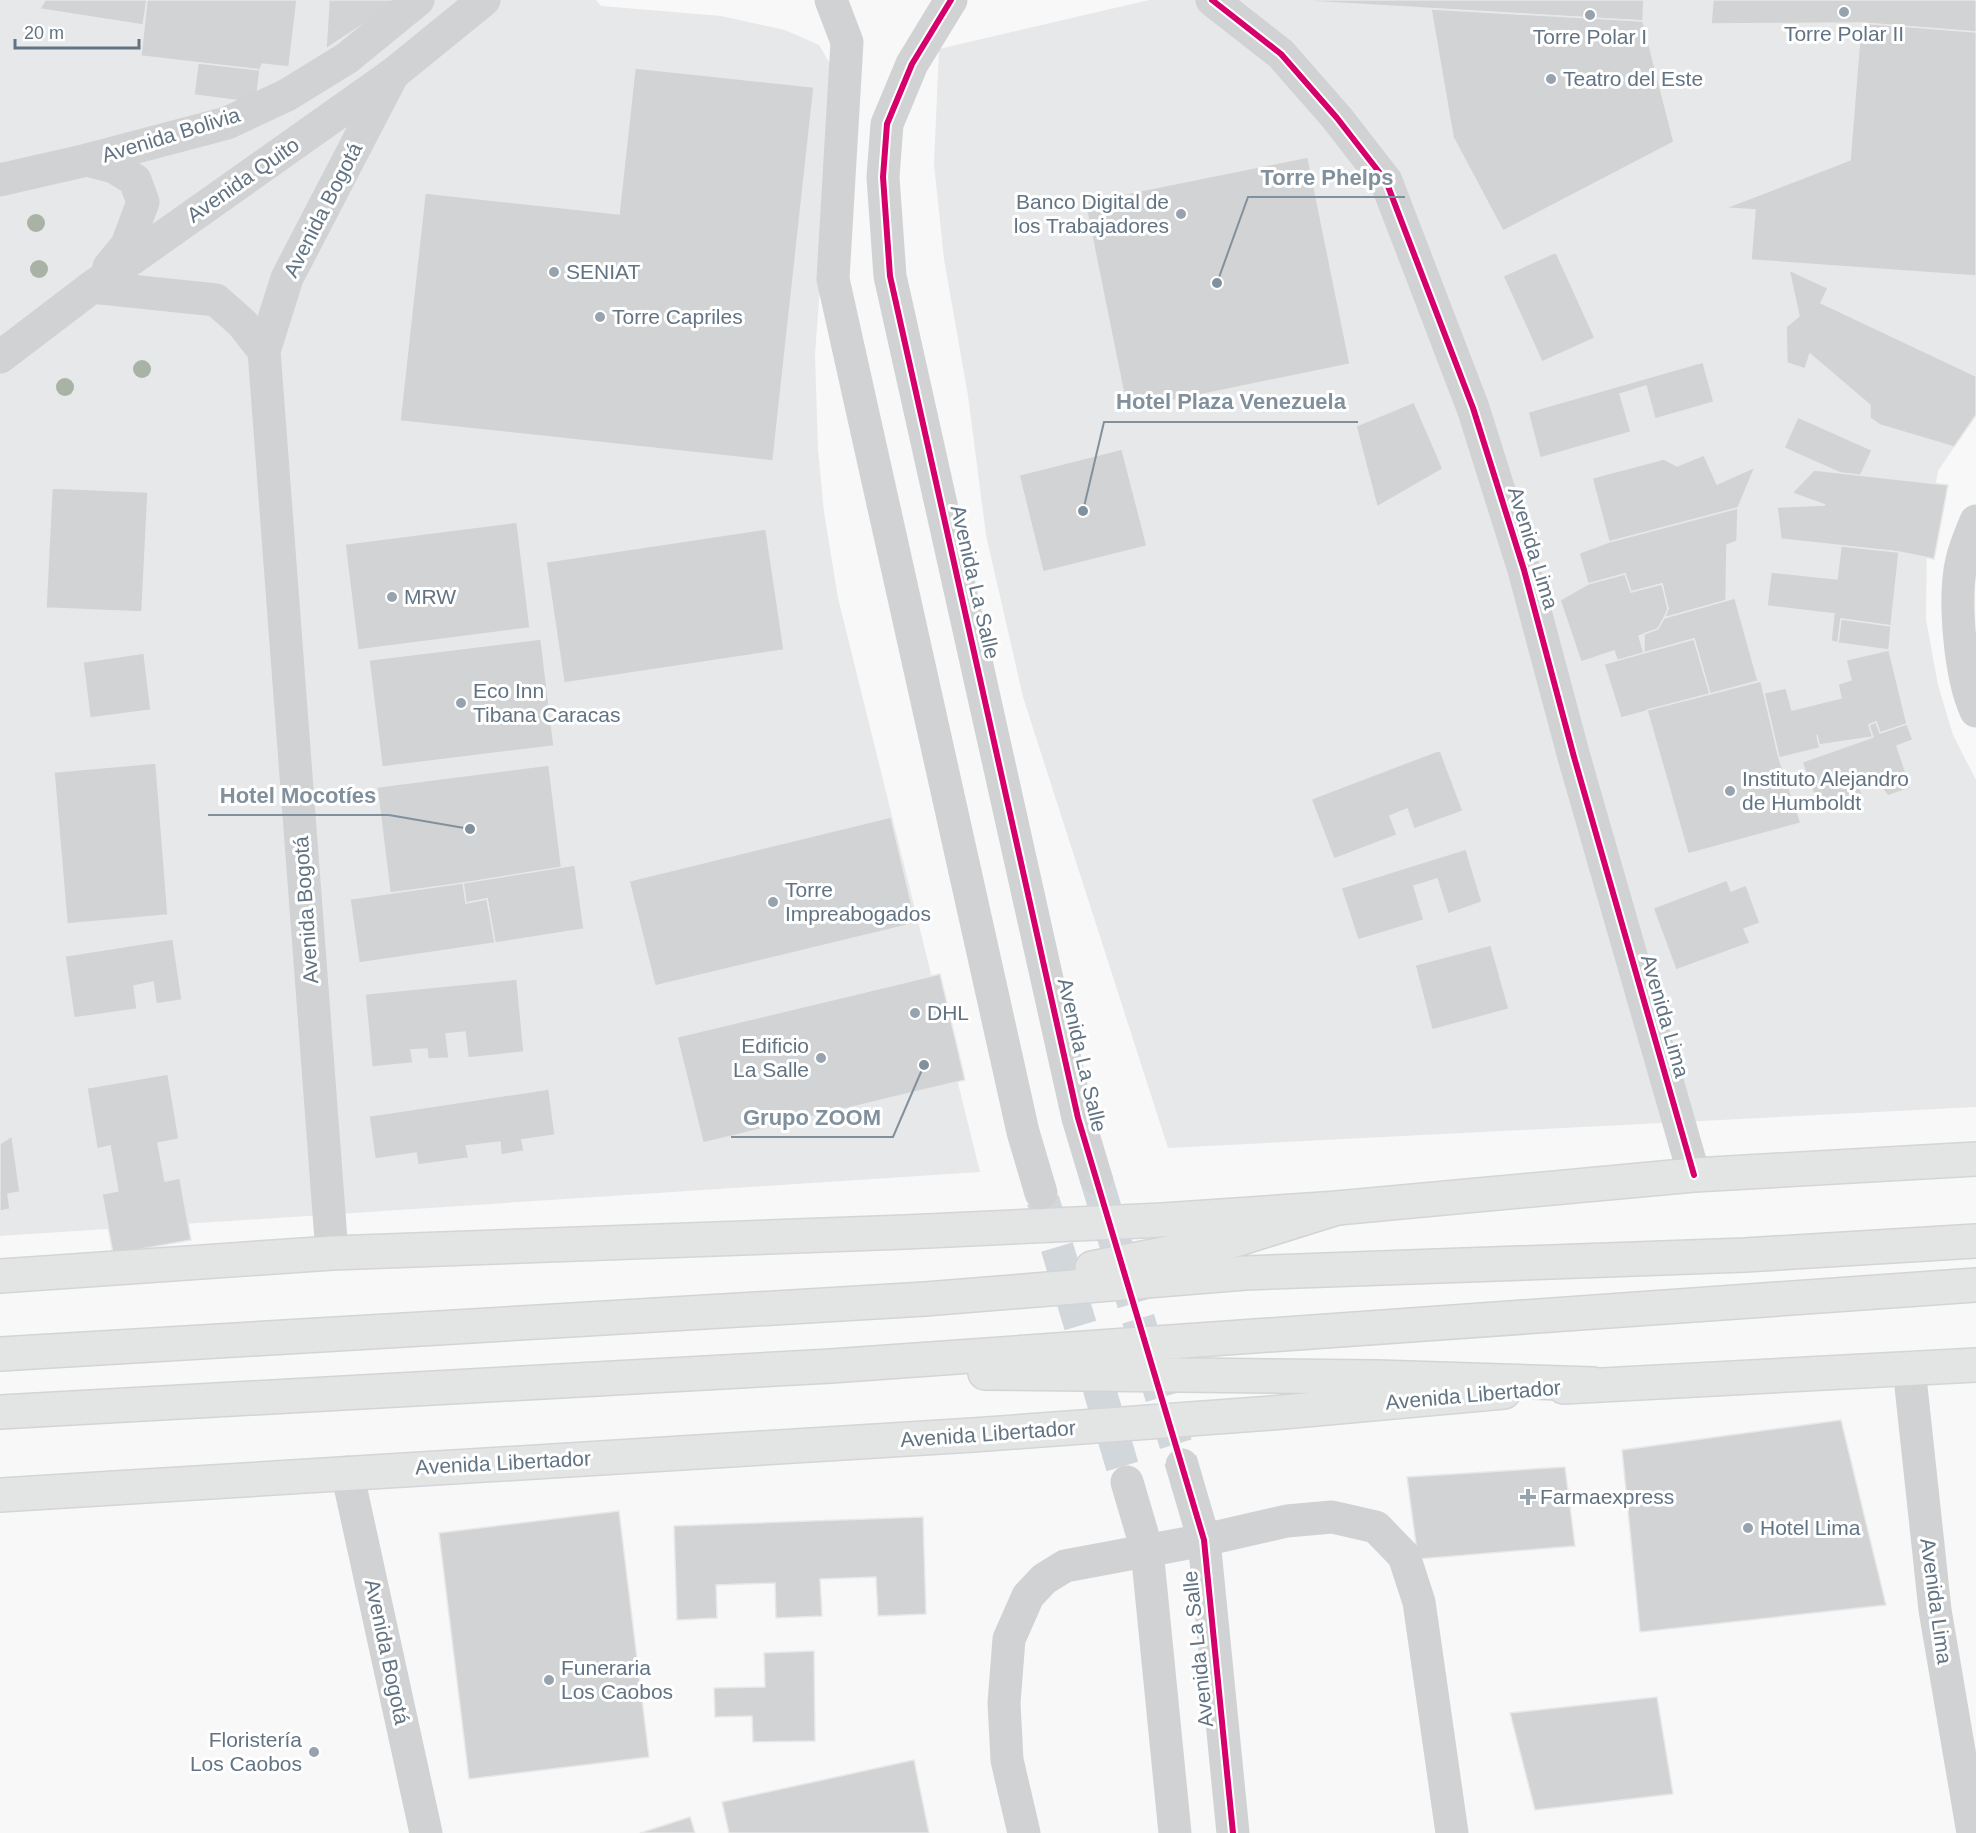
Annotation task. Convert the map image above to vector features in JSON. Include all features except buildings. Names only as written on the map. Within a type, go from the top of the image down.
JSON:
[{"type":"main road","points":[[0,1276],[332,1253],[906,1232],[1162,1220],[1337,1208],[1694,1175],[1976,1159]]},
{"type":"main road","points":[[925,1299],[1236,1240],[1337,1208]]},
{"type":"main road","points":[[0,1354],[925,1299],[1245,1274],[1745,1255],[1976,1241]]},
{"type":"main road","points":[[0,1412],[831,1366],[1976,1284]]},
{"type":"main road","name":"Avenida Libertador","points":[[0,1495],[973,1435],[1272,1413],[1593,1384],[1976,1365]]},
{"type":"main road","points":[[831,1366],[1031,1375],[1378,1377],[1593,1384]]},
{"type":"street","name":"Avenida Bolivia","points":[[0,180],[227,123],[287,95],[347,58],[418,0]]},
{"type":"street","name":"Avenida Quito","points":[[0,357],[92,287],[393,74],[484,0]]},
{"type":"street","points":[[831,0],[847,42],[833,279],[1023,1132],[1041,1192]]},
{"type":"street","name":"Avenida La Salle","points":[[951,0],[912,64],[887,124],[883,177],[890,276],[1078,1118],[1096,1178]]},
{"type":"street","name":"Avenida Lima","points":[[1212,0],[1281,54],[1337,118],[1386,181],[1473,408],[1524,570],[1577,768],[1694,1175]]},
{"type":"street","name":"Avenida Bogotá","points":[[332,1253],[264,351],[287,278],[393,74]]},
{"type":"street","points":[[87,160],[114,167],[135,180],[143,202],[127,244],[92,287]]},
{"type":"street","points":[[92,287],[216,300],[242,323],[264,351]]},
{"type":"street","points":[[1974,703],[1962,654],[1957,606],[1962,560],[1976,520]]},
{"type":"street","name":"Avenida Lima","points":[[1910,1368],[1935,1611],[1973,1833]]},
{"type":"street","name":"Avenida La Salle","points":[[1182,1465],[1204,1540],[1233,1833]]},
{"type":"street","name":"Avenida Bogotá","points":[[347,1472],[426,1833]]},
{"type":"street","name":"Avenida La Salle","points":[[1127,1482],[1147,1550],[1175,1833]]},
{"type":"street","points":[[1024,1833],[1006,1761],[1004,1703],[1009,1639],[1028,1596],[1044,1579],[1065,1566],[1204,1540],[1287,1521],[1332,1517],[1376,1527],[1404,1556],[1419,1602],[1452,1833]]},
{"type":"shaded area","points":[[0,0],[596,0],[601,6],[721,16],[785,30],[819,45],[836,74],[815,354],[818,450],[824,512],[838,598],[980,1172],[0,1236]]},
{"type":"shaded area","points":[[1149,0],[1976,0],[1976,386],[1957,418],[1954,447],[1938,471],[1927,538],[1926,619],[1938,685],[1953,735],[1976,780],[1976,1107],[1168,1148],[1023,697],[986,535],[968,396],[944,259],[934,164],[939,49]]},
{"type":"tunnel","points":[[1096,1178],[1182,1465]]},
{"type":"tunnel","points":[[1043,1200],[1127,1482]]},
{"type":"cycle path","points":[[951,0],[912,64],[887,124],[883,177],[890,276],[1078,1118],[1204,1540],[1233,1833]]},
{"type":"cycle path","points":[[1212,0],[1281,54],[1337,118],[1386,181],[1473,408],[1524,570],[1574,757],[1694,1175]]},
{"type":"place","name":"Torre Polar II","points":[[1844,12]]},
{"type":"place","name":"Torre Polar I","points":[[1590,15]]},
{"type":"place","name":"Teatro del Este","points":[[1551,79]]},
{"type":"place","name":"Banco Digital de los Trabajadores","points":[[1181,214]]},
{"type":"place","name":"SENIAT","points":[[554,272]]},
{"type":"place","name":"Torre Phelps","points":[[1217,283]]},
{"type":"place","name":"Torre Capriles","points":[[600,317]]},
{"type":"place","name":"Hotel Plaza Venezuela","points":[[1083,511]]},
{"type":"place","name":"MRW","points":[[392,597]]},
{"type":"place","name":"Eco Inn Tibana Caracas","points":[[461,703]]},
{"type":"place","name":"Instituto Alejandro de Humboldt","points":[[1730,791]]},
{"type":"place","name":"Hotel Mocotíes","points":[[470,829]]},
{"type":"place","name":"Torre Impreabogados","points":[[773,902]]},
{"type":"place","name":"DHL","points":[[915,1013]]},
{"type":"place","name":"Edificio La Salle","points":[[821,1058]]},
{"type":"place","name":"Grupo ZOOM","points":[[924,1065]]},
{"type":"place","name":"Farmaexpress","points":[[1528,1497]]},
{"type":"place","name":"Hotel Lima","points":[[1748,1528]]},
{"type":"place","name":"Funeraria Los Caobos","points":[[549,1680]]},
{"type":"place","name":"Floristería Los Caobos","points":[[314,1752]]}]
